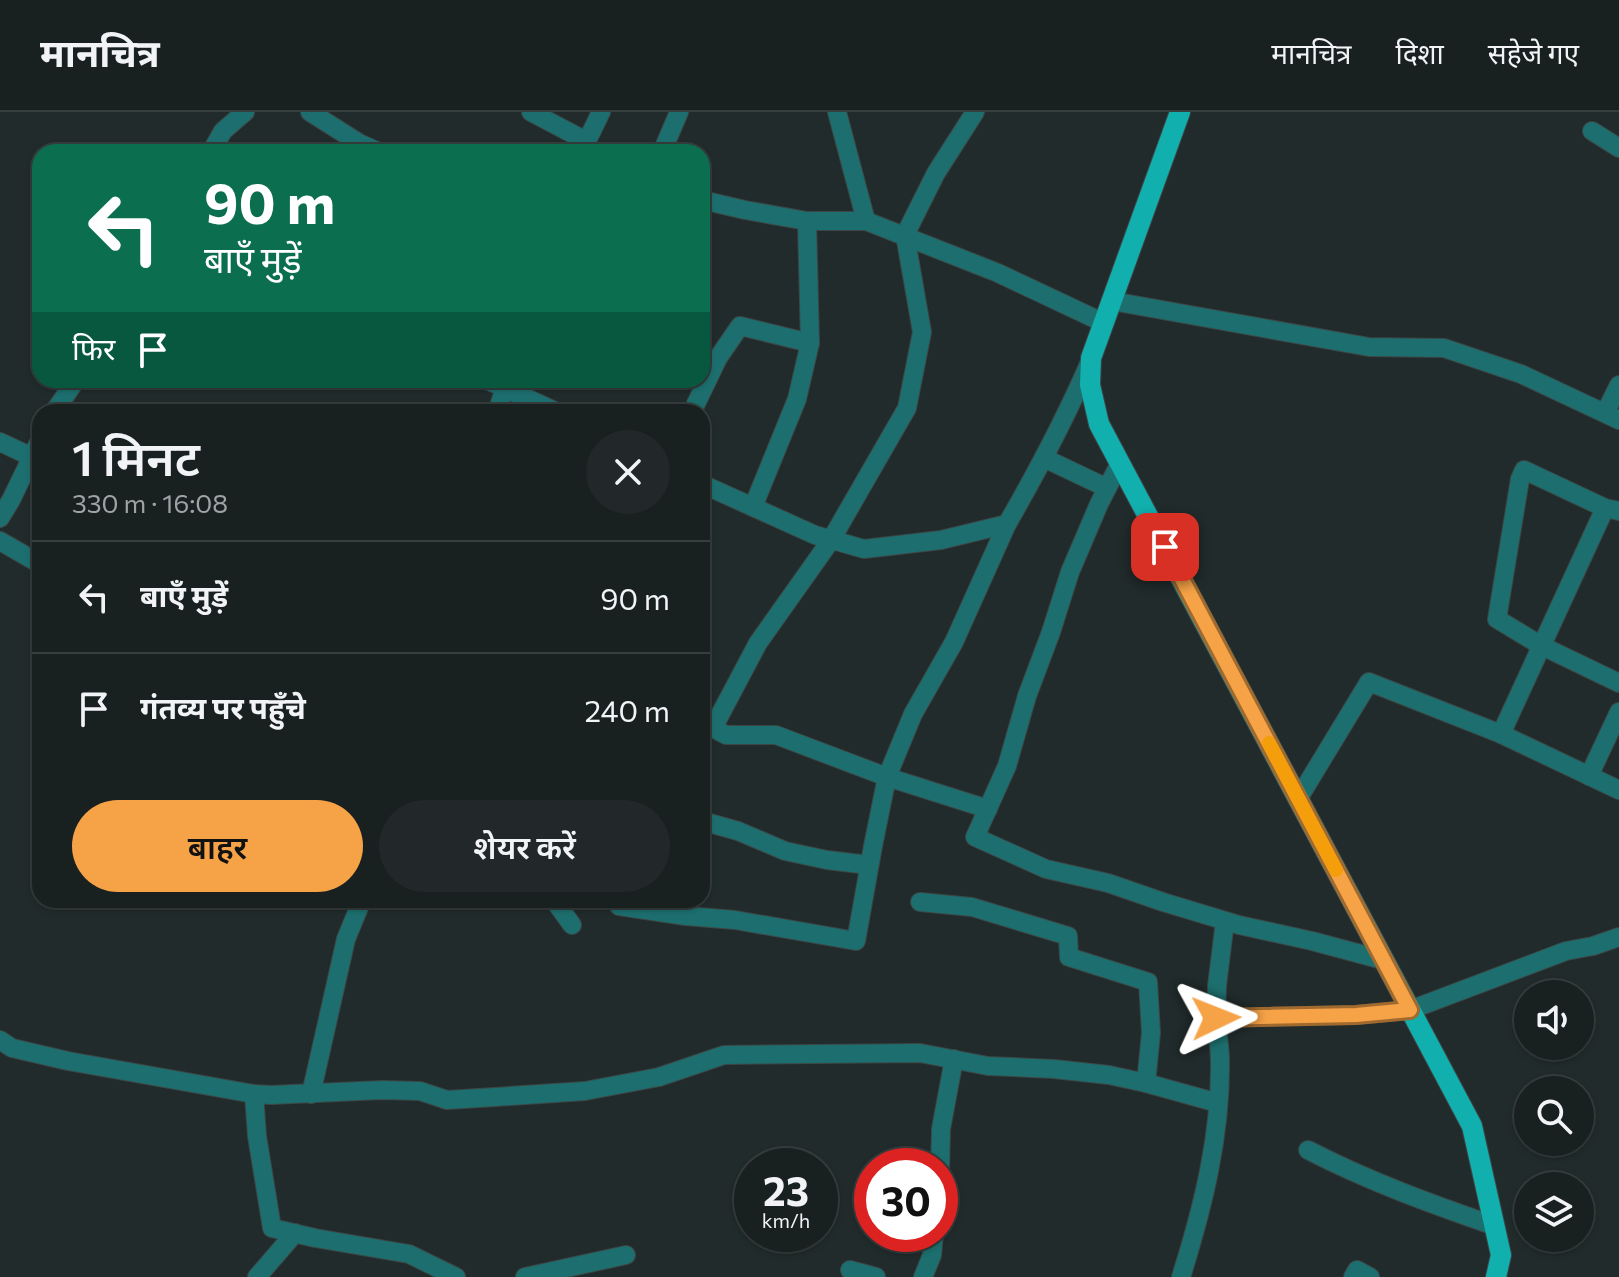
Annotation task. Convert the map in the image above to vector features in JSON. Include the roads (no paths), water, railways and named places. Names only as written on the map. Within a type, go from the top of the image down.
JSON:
[{"type":"main road","points":[[1180,112],[1091,358],[1090,385],[1099,424],[1472,1126],[1501,1255],[1496,1277]]},
{"type":"street","points":[[216,144],[223,131],[245,112]]},
{"type":"street","points":[[310,112],[353,144]]},
{"type":"street","points":[[531,112],[581,144]]},
{"type":"street","points":[[585,144],[601,112]]},
{"type":"street","points":[[665,144],[679,112]]},
{"type":"street","points":[[837,112],[866,221]]},
{"type":"street","points":[[975,112],[936,173],[905,235],[922,332],[907,408],[831,540],[758,643],[713,728],[726,735],[776,735],[887,777],[988,809]]},
{"type":"street","points":[[1592,131],[1619,148]]},
{"type":"street","points":[[710,202],[807,221],[866,221],[998,273],[1104,323]]},
{"type":"street","points":[[753,507],[797,399],[810,343],[807,221]]},
{"type":"street","points":[[1112,301],[1369,347],[1444,348],[1521,374],[1612,416],[1619,385]]},
{"type":"street","points":[[710,354],[740,326],[810,343]]},
{"type":"street","points":[[632,908],[735,920],[856,941],[887,777],[913,714],[954,642],[1007,524],[1073,402],[1091,358]]},
{"type":"street","points":[[500,404],[505,388],[540,404]]},
{"type":"street","points":[[0,442],[32,448]]},
{"type":"street","points":[[0,518],[32,457]]},
{"type":"street","points":[[1044,458],[1107,488]]},
{"type":"street","points":[[1120,463],[1070,572],[1027,696],[1007,766],[975,837],[1046,869],[1108,883],[1225,921],[1383,960]]},
{"type":"street","points":[[1501,734],[1540,645],[1612,509],[1524,470],[1497,619],[1540,645],[1619,683]]},
{"type":"street","points":[[710,488],[815,535],[864,549],[941,540],[1007,524]]},
{"type":"street","points":[[0,541],[32,559]]},
{"type":"street","points":[[1298,799],[1369,682],[1501,734],[1619,790]]},
{"type":"street","points":[[1589,776],[1619,712]]},
{"type":"street","points":[[710,823],[738,831],[785,851],[869,865]]},
{"type":"street","points":[[920,902],[972,907],[1068,936],[1069,957],[1148,982],[1151,1033],[1146,1083]]},
{"type":"street","points":[[311,1094],[346,939],[359,908]]},
{"type":"street","points":[[560,908],[572,925]]},
{"type":"street","points":[[1181,1277],[1206,1187],[1217,1125],[1220,1060],[1217,986],[1225,921]]},
{"type":"street","points":[[1216,1018],[1356,1015],[1410,1010],[1566,951],[1619,937]]},
{"type":"street","points":[[0,1040],[12,1048],[68,1061],[254,1094],[420,1091],[447,1100],[585,1091],[659,1077],[724,1055],[920,1053],[988,1066],[1109,1075],[1218,1103]]},
{"type":"street","points":[[941,1148],[954,1059]]},
{"type":"street","points":[[254,1094],[257,1136],[272,1228],[409,1254],[456,1277]]},
{"type":"street","points":[[1308,1150],[1390,1188],[1495,1226]]},
{"type":"street","points":[[257,1277],[295,1233]]},
{"type":"street","points":[[923,1277],[932,1252]]},
{"type":"street","points":[[525,1277],[626,1255]]},
{"type":"street","points":[[850,1270],[876,1277]]},
{"type":"street","points":[[1353,1277],[1357,1270],[1370,1277]]}]
